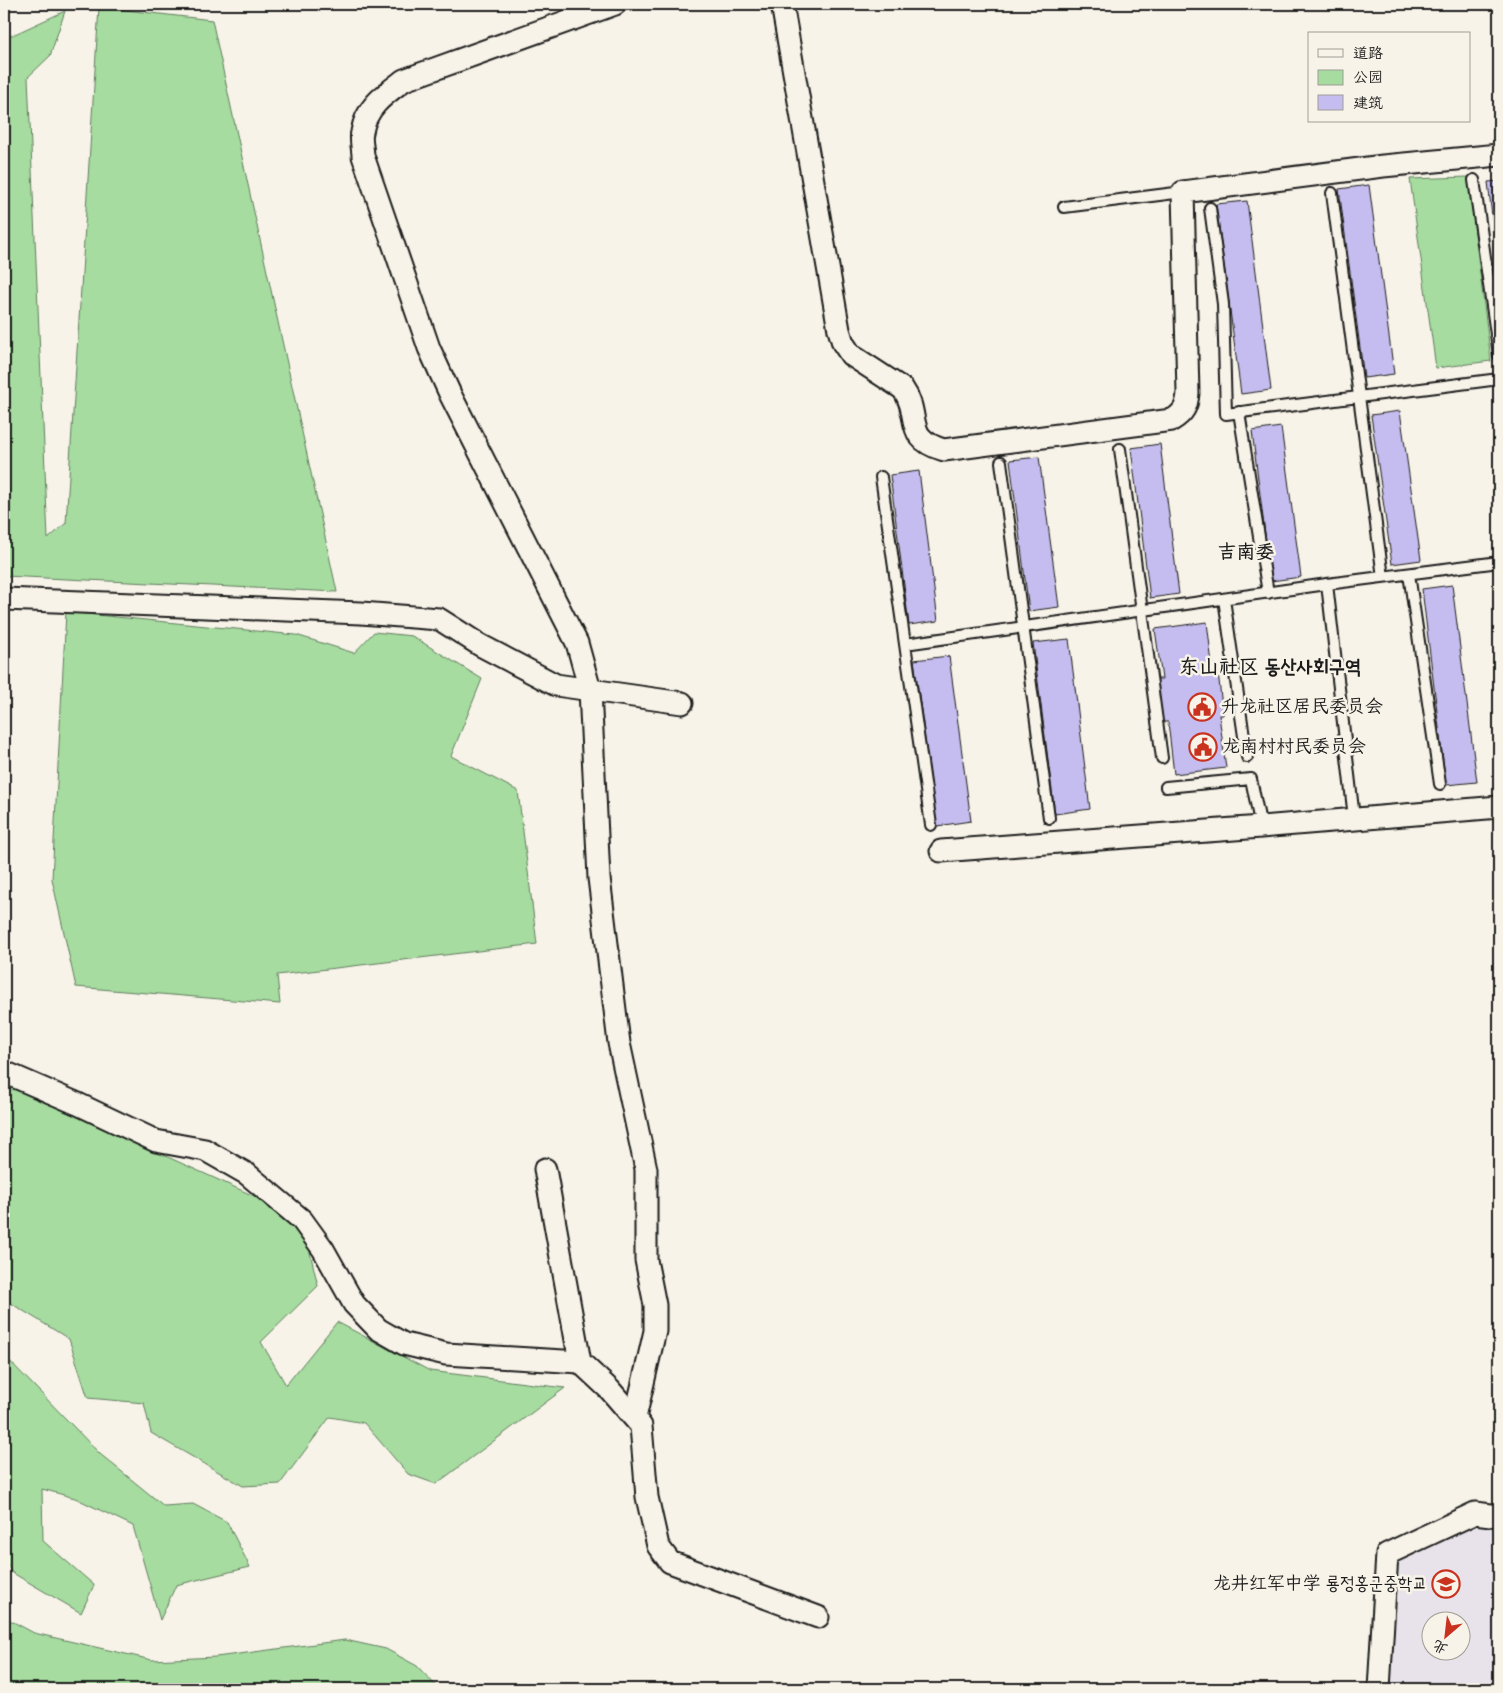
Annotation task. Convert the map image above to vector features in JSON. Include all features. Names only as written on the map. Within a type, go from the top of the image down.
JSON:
[{"type":"street","points":[[615,4],[404,80],[380,97],[369,110],[361,133],[363,156],[429,348],[451,396],[577,643],[590,690],[598,878],[618,1042],[646,1169],[646,1260],[655,1304],[655,1331],[635,1418]]},
{"type":"street","points":[[782,4],[838,330],[843,343],[851,355],[903,389],[909,398],[915,428],[920,437],[931,446],[944,450],[1172,420],[1182,415],[1187,405],[1188,393],[1183,192],[1383,166],[1499,155]]},
{"type":"street","points":[[4,599],[361,613],[439,619],[480,645],[556,685],[682,703]]},
{"type":"street","points":[[941,851],[1261,827],[1499,806]]},
{"type":"street","points":[[4,1072],[156,1141],[205,1150],[248,1174],[302,1220],[324,1249],[354,1304],[378,1329],[404,1344],[446,1354],[580,1362]]},
{"type":"street","points":[[545,1169],[580,1362],[610,1390],[640,1426],[647,1497],[658,1546],[670,1562],[818,1617]]},
{"type":"street","points":[[1379,1689],[1386,1554],[1475,1513],[1499,1516]]},
{"type":"lane","points":[[1474,180],[1499,355]]},
{"type":"lane","points":[[1064,207],[1183,192]]},
{"type":"lane","points":[[1332,193],[1383,577]]},
{"type":"lane","points":[[1210,208],[1223,304],[1226,414],[1499,379]]},
{"type":"lane","points":[[1239,412],[1268,593]]},
{"type":"lane","points":[[1120,449],[1162,758]]},
{"type":"lane","points":[[1001,462],[1049,818]]},
{"type":"lane","points":[[881,477],[931,826]]},
{"type":"lane","points":[[905,644],[1327,584],[1499,562]]},
{"type":"lane","points":[[1409,574],[1440,784]]},
{"type":"lane","points":[[1327,584],[1354,818]]},
{"type":"lane","points":[[1224,599],[1247,757]]},
{"type":"lane","points":[[1166,787],[1251,778],[1261,827]]},
{"type":"shaded area","name":"龙井红军中学 룡정홍군중학교","points":[[1499,1514],[1499,1689],[1391,1689],[1394,1548]]},
{"type":"green space","points":[[99,7],[212,20],[337,592],[4,576],[4,39],[65,11],[50,56],[28,77],[48,539],[66,523]]},
{"type":"green space","points":[[1468,177],[1491,361],[1436,368],[1410,179]]},
{"type":"green space","points":[[66,612],[296,635],[354,653],[374,632],[412,636],[482,679],[451,756],[518,791],[537,944],[277,975],[280,1004],[76,987],[52,879]]},
{"type":"green space","points":[[4,1083],[254,1196],[304,1227],[318,1286],[261,1342],[286,1385],[337,1322],[430,1371],[565,1388],[436,1484],[408,1474],[364,1423],[330,1417],[280,1484],[243,1486],[151,1433],[144,1403],[88,1398],[69,1339],[4,1299]]},
{"type":"green space","points":[[4,1355],[100,1454],[164,1506],[193,1504],[227,1522],[250,1567],[176,1585],[160,1620],[133,1526],[75,1498],[42,1489],[43,1541],[94,1585],[81,1613],[11,1572],[4,1557]]},
{"type":"green space","points":[[4,1617],[34,1633],[152,1660],[216,1657],[345,1640],[386,1649],[417,1666],[439,1689],[4,1689]]},
{"type":"building","points":[[1499,181],[1499,276],[1488,182]]},
{"type":"building","points":[[1369,185],[1394,374],[1364,378],[1339,189]]},
{"type":"building","points":[[1247,201],[1271,390],[1241,394],[1216,204]]},
{"type":"building","points":[[1400,411],[1421,560],[1392,564],[1371,415]]},
{"type":"building","points":[[1281,427],[1301,577],[1271,581],[1252,431]]},
{"type":"building","points":[[1160,444],[1179,594],[1150,598],[1131,448]]},
{"type":"building","points":[[1039,457],[1059,607],[1029,611],[1010,460]]},
{"type":"building","points":[[919,471],[938,621],[909,625],[890,475]]},
{"type":"building","points":[[1452,585],[1477,782],[1446,785],[1422,589]]},
{"type":"building","points":[[1207,622],[1213,672],[1218,672],[1223,715],[1219,715],[1226,768],[1174,774],[1168,722],[1161,722],[1156,679],[1162,679],[1155,629]]},
{"type":"building","points":[[1069,639],[1090,809],[1055,814],[1033,643]]},
{"type":"building","points":[[949,656],[971,821],[937,826],[914,660]]},
{"type":"place","name":"升龙社区居民委员会","points":[[1202,707]]},
{"type":"place","name":"龙南村村民委员会","points":[[1203,747]]},
{"type":"place","name":"龙井红军中学 룡정홍군중학교","points":[[1446,1584]]},
{"type":"district","name":"吉南委","points":[[1246,552]]},
{"type":"district","name":"东山社区 동산사회구역","points":[[1270,667]]}]
